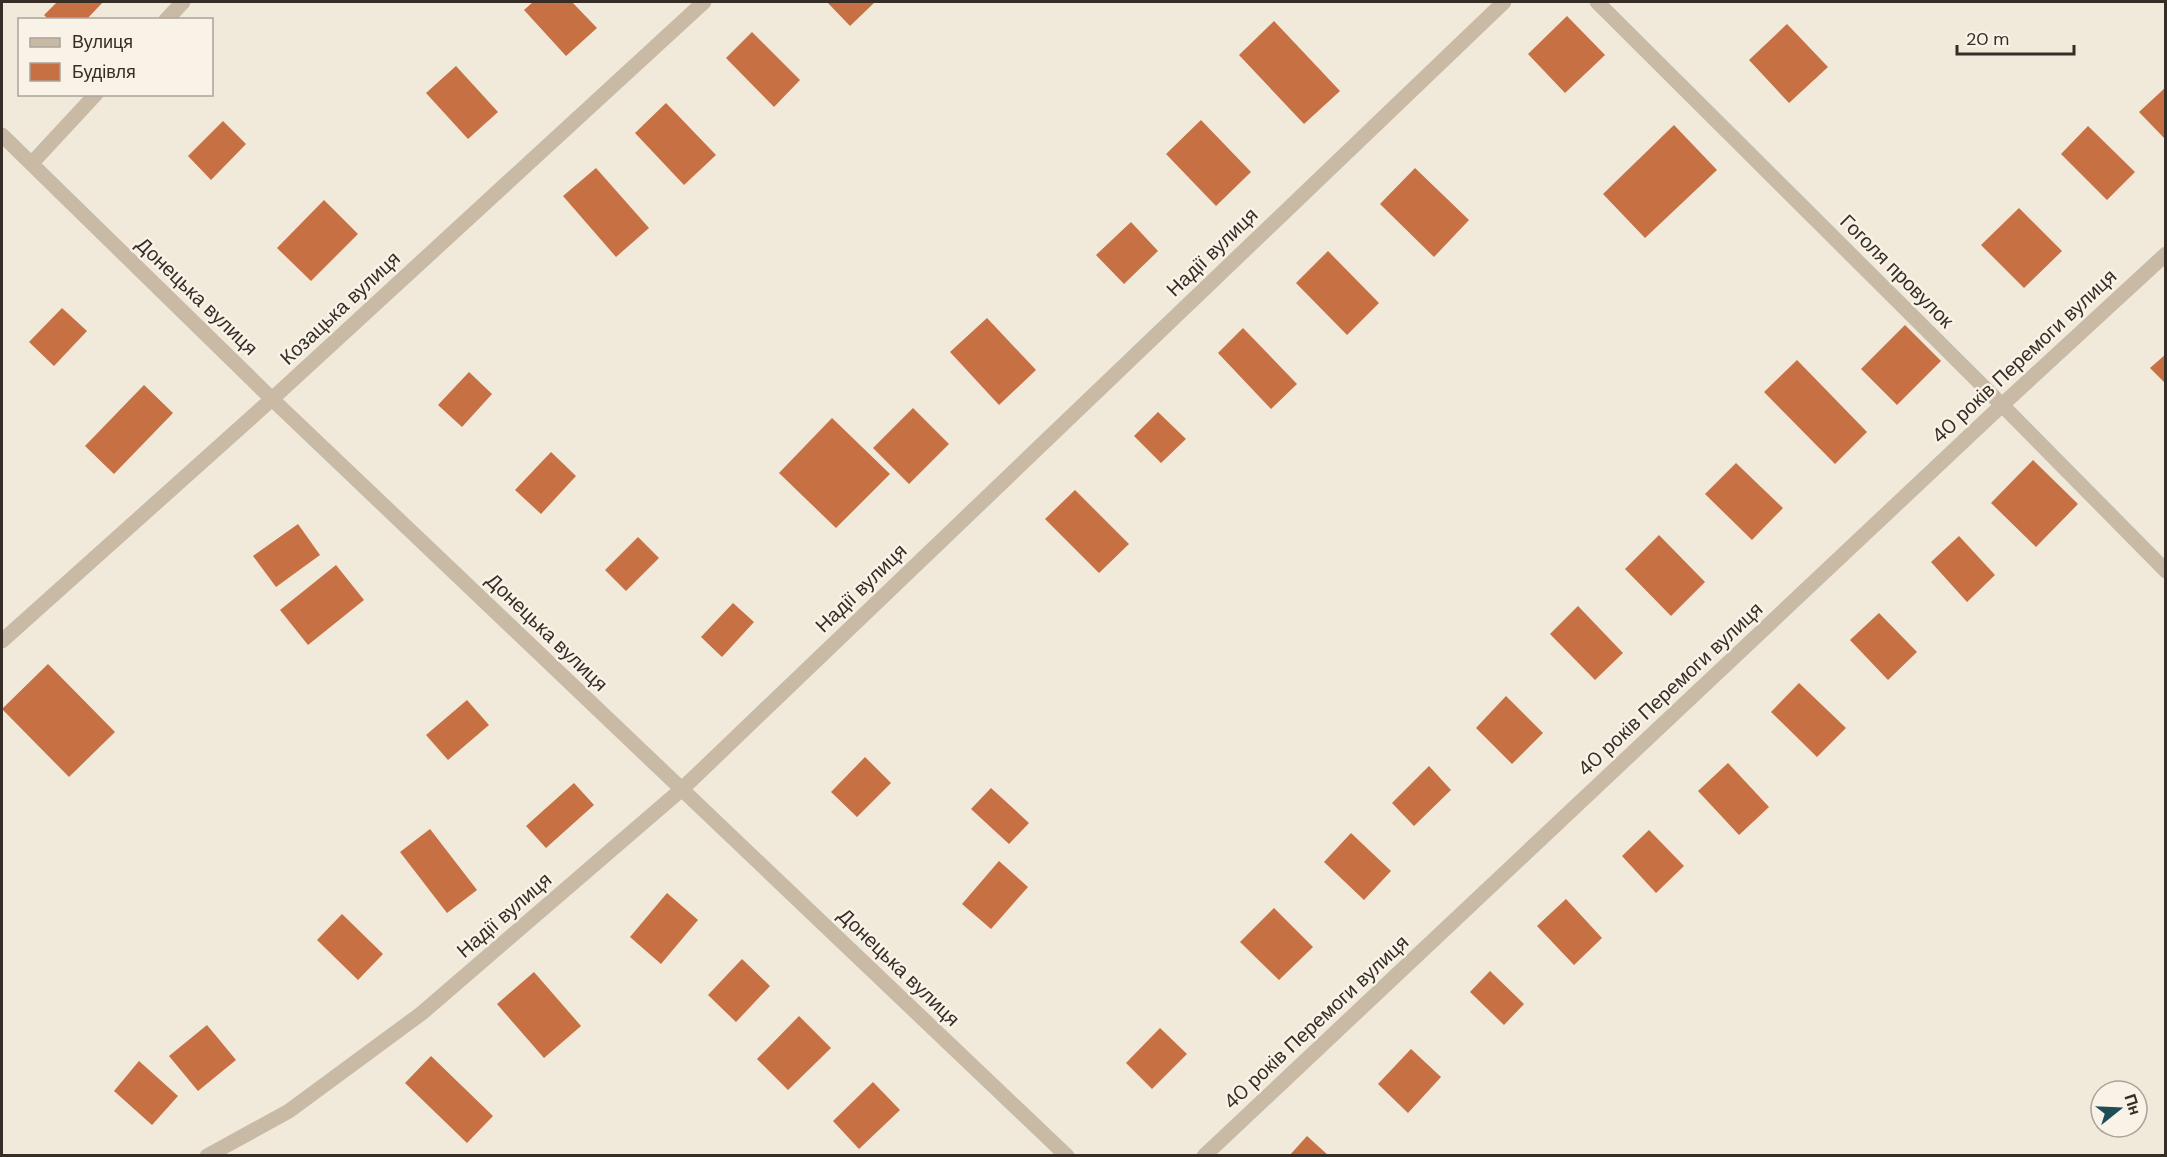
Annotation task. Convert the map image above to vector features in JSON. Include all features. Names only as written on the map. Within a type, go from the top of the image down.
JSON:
[{"type":"street","points":[[168,18],[183,2]]},
{"type":"street","name":"Козацька вулиця","points":[[2,641],[272,399],[704,2]]},
{"type":"street","name":"Надії вулиця","points":[[207,1155],[289,1111],[422,1013],[682,789],[1504,2]]},
{"type":"street","name":"Гоголя провулок","points":[[1597,2],[2166,571]]},
{"type":"street","points":[[32,163],[94,96]]},
{"type":"street","name":"Донецька вулиця","points":[[2,135],[272,399],[1067,1155]]},
{"type":"street","name":"40 років Перемоги вулиця","points":[[1204,1155],[2002,405],[2166,254]]},
{"type":"building","points":[[57,2],[103,2],[88,18],[47,18],[44,15]]},
{"type":"building","points":[[533,2],[572,2],[597,28],[566,56],[524,10]]},
{"type":"building","points":[[827,2],[875,2],[850,26]]},
{"type":"building","points":[[1567,16],[1605,55],[1565,93],[1528,54]]},
{"type":"building","points":[[1274,21],[1340,91],[1304,124],[1239,55]]},
{"type":"building","points":[[1787,24],[1828,67],[1789,103],[1749,60]]},
{"type":"building","points":[[752,32],[800,80],[774,107],[726,58]]},
{"type":"building","points":[[456,66],[498,112],[468,139],[426,93]]},
{"type":"building","points":[[2166,87],[2166,140],[2139,112]]},
{"type":"building","points":[[666,103],[716,155],[684,185],[635,133]]},
{"type":"building","points":[[1201,120],[1251,172],[1216,206],[1166,154]]},
{"type":"building","points":[[223,121],[246,144],[211,180],[188,156]]},
{"type":"building","points":[[1674,125],[1717,170],[1645,238],[1603,194]]},
{"type":"building","points":[[2088,126],[2135,172],[2107,200],[2061,154]]},
{"type":"building","points":[[596,168],[649,228],[616,257],[563,196]]},
{"type":"building","points":[[1415,168],[1469,220],[1434,257],[1380,204]]},
{"type":"building","points":[[324,200],[358,234],[311,281],[277,248]]},
{"type":"building","points":[[2019,208],[2062,251],[2024,288],[1981,245]]},
{"type":"building","points":[[1131,222],[1158,251],[1124,284],[1096,255]]},
{"type":"building","points":[[1328,251],[1379,303],[1347,335],[1296,283]]},
{"type":"building","points":[[62,308],[87,331],[54,366],[29,342]]},
{"type":"building","points":[[987,318],[1036,370],[999,405],[950,352]]},
{"type":"building","points":[[1905,325],[1941,361],[1897,405],[1861,369]]},
{"type":"building","points":[[1243,328],[1297,384],[1271,409],[1218,353]]},
{"type":"building","points":[[2166,354],[2166,384],[2150,368]]},
{"type":"building","points":[[1797,360],[1867,432],[1835,464],[1764,392]]},
{"type":"building","points":[[469,372],[492,394],[462,427],[438,405]]},
{"type":"building","points":[[144,385],[173,413],[114,474],[85,446]]},
{"type":"building","points":[[913,408],[949,444],[909,484],[873,448]]},
{"type":"building","points":[[1158,412],[1186,439],[1161,463],[1134,436]]},
{"type":"building","points":[[832,418],[890,474],[836,528],[779,473]]},
{"type":"building","points":[[551,452],[576,476],[541,514],[515,490]]},
{"type":"building","points":[[2033,460],[2078,504],[2036,547],[1991,503]]},
{"type":"building","points":[[1736,463],[1783,508],[1752,540],[1705,494]]},
{"type":"building","points":[[1075,490],[1129,544],[1099,573],[1045,519]]},
{"type":"building","points":[[298,524],[320,555],[276,587],[253,556]]},
{"type":"building","points":[[1659,535],[1705,582],[1671,616],[1625,569]]},
{"type":"building","points":[[1959,536],[1995,575],[1967,602],[1931,562]]},
{"type":"building","points":[[638,537],[659,558],[626,591],[605,570]]},
{"type":"building","points":[[336,565],[364,600],[308,645],[280,610]]},
{"type":"building","points":[[733,603],[754,622],[722,657],[701,637]]},
{"type":"building","points":[[1578,606],[1623,653],[1595,680],[1550,634]]},
{"type":"building","points":[[1879,613],[1917,652],[1888,680],[1850,640]]},
{"type":"building","points":[[48,664],[115,732],[69,777],[2,709]]},
{"type":"building","points":[[1799,683],[1846,728],[1817,757],[1771,712]]},
{"type":"building","points":[[1506,696],[1543,733],[1512,764],[1476,728]]},
{"type":"building","points":[[467,700],[489,725],[448,760],[426,735]]},
{"type":"building","points":[[865,757],[891,783],[857,817],[831,792]]},
{"type":"building","points":[[1728,763],[1769,807],[1739,835],[1698,791]]},
{"type":"building","points":[[1429,766],[1451,790],[1414,826],[1392,803]]},
{"type":"building","points":[[574,783],[594,805],[546,848],[526,826]]},
{"type":"building","points":[[991,788],[1029,823],[1009,844],[971,809]]},
{"type":"building","points":[[430,829],[477,890],[447,913],[400,852]]},
{"type":"building","points":[[1649,830],[1684,866],[1656,893],[1622,856]]},
{"type":"building","points":[[1351,833],[1391,871],[1364,900],[1324,862]]},
{"type":"building","points":[[999,861],[1028,887],[991,929],[962,904]]},
{"type":"building","points":[[667,893],[698,920],[661,964],[630,937]]},
{"type":"building","points":[[1566,899],[1602,938],[1574,965],[1537,926]]},
{"type":"building","points":[[1274,908],[1313,947],[1279,980],[1240,942]]},
{"type":"building","points":[[342,914],[383,954],[358,980],[317,940]]},
{"type":"building","points":[[742,959],[770,986],[736,1022],[708,995]]},
{"type":"building","points":[[1490,971],[1524,1004],[1504,1025],[1470,992]]},
{"type":"building","points":[[534,972],[581,1026],[544,1058],[497,1004]]},
{"type":"building","points":[[799,1016],[831,1048],[788,1090],[757,1059]]},
{"type":"building","points":[[207,1025],[236,1060],[198,1091],[169,1056]]},
{"type":"building","points":[[1160,1028],[1187,1054],[1152,1089],[1126,1063]]},
{"type":"building","points":[[1411,1049],[1441,1077],[1408,1113],[1378,1084]]},
{"type":"building","points":[[431,1056],[493,1116],[467,1143],[405,1083]]},
{"type":"building","points":[[139,1061],[178,1096],[152,1125],[114,1091]]},
{"type":"building","points":[[873,1082],[900,1110],[859,1149],[833,1121]]},
{"type":"building","points":[[1307,1136],[1329,1156],[1289,1156]]}]
